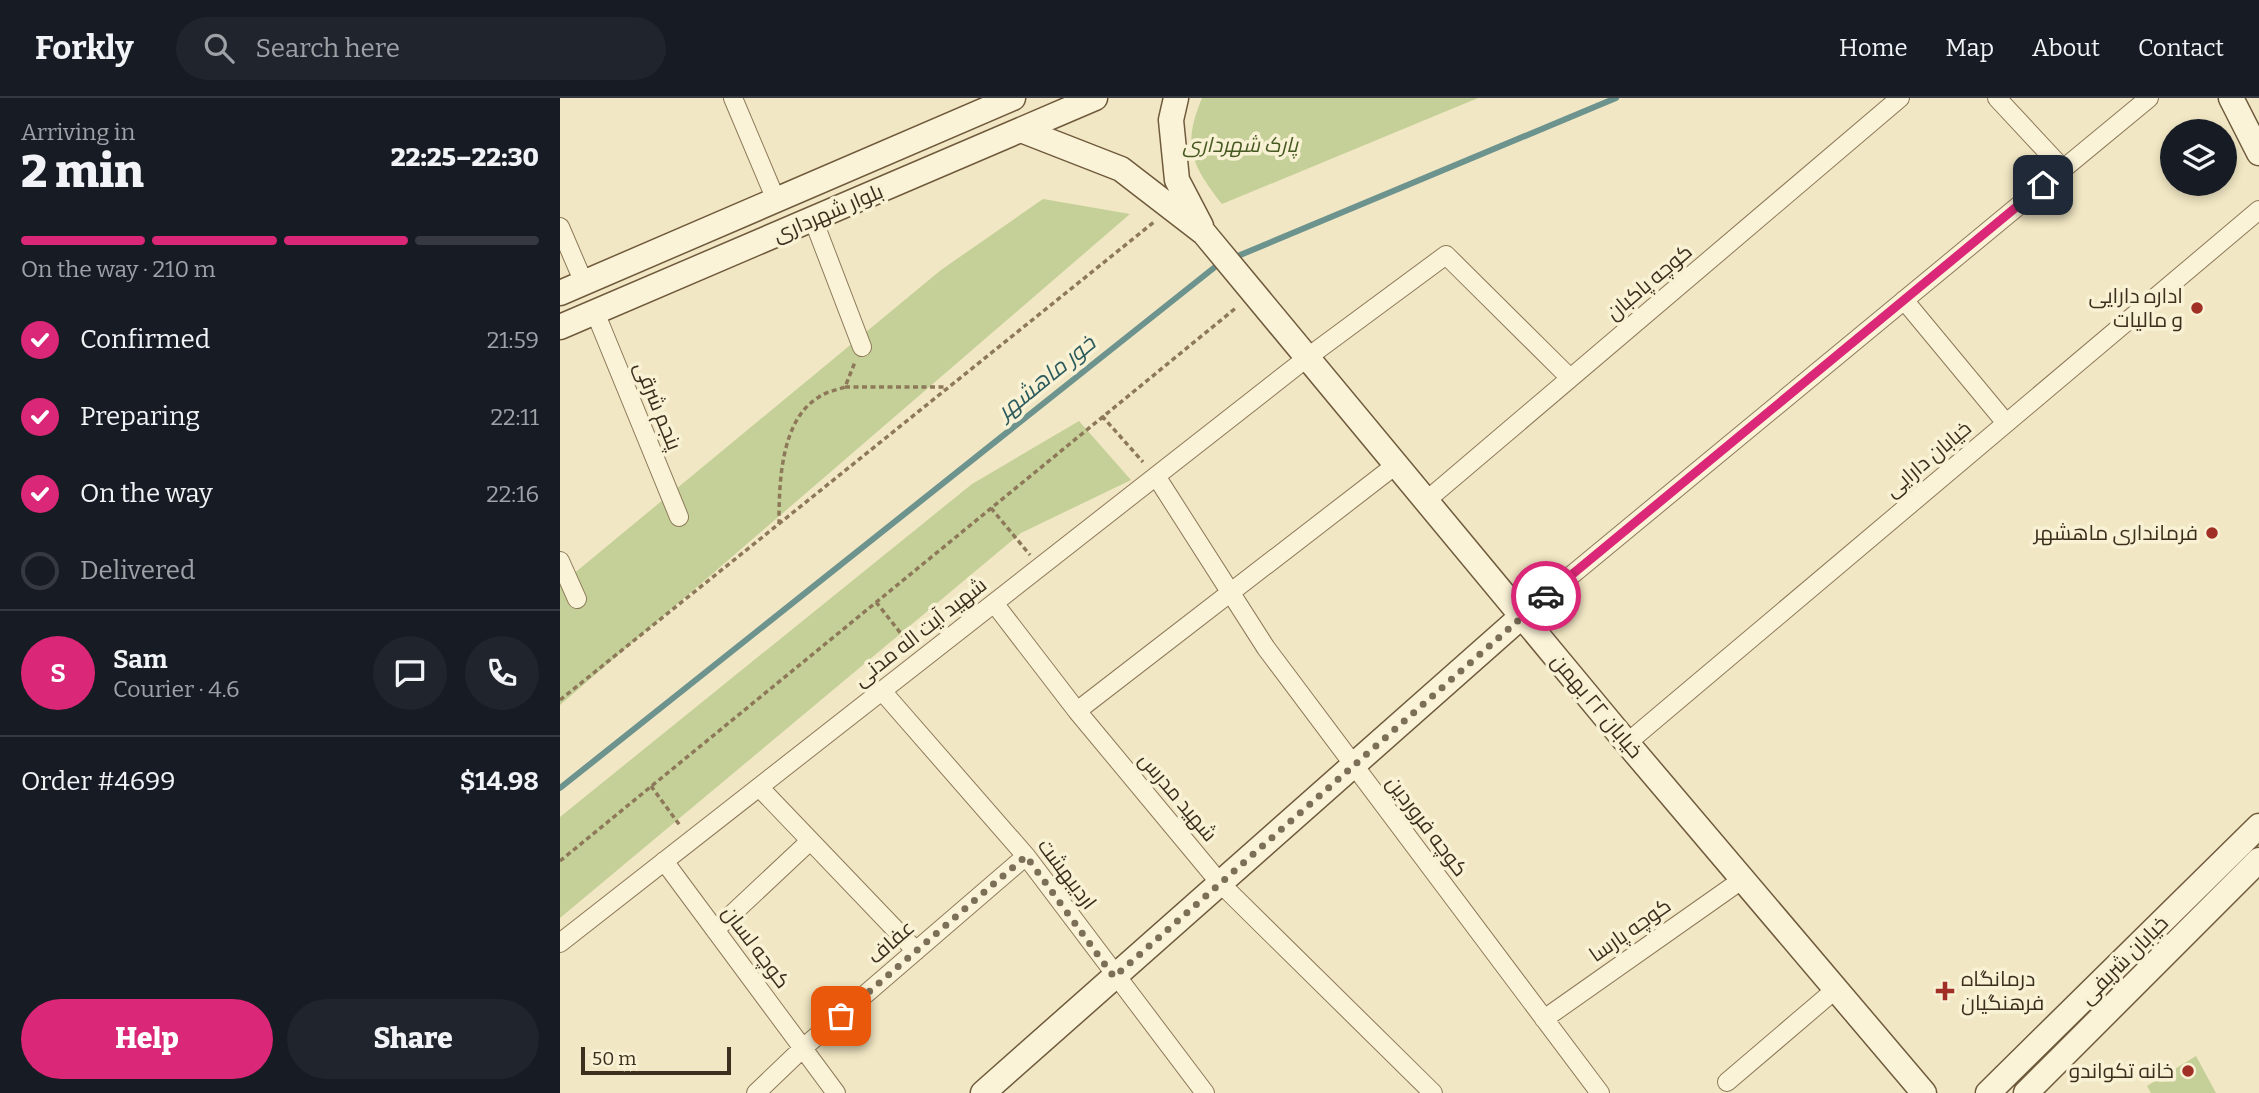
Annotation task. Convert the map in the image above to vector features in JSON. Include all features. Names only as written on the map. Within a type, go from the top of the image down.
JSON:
[{"type":"main road","name":"بلوار شهرداری","points":[[560,293],[1013,98]]},
{"type":"main road","name":"بلوار شهرداری","points":[[560,327],[1095,98]]},
{"type":"main road","points":[[1176,98],[1171,120],[1177,180],[1204,233]]},
{"type":"main road","points":[[2231,98],[2259,153]]},
{"type":"main road","points":[[1021,130],[1121,169],[1204,233]]},
{"type":"main road","name":"خیابان ۲۲ بهمن","points":[[1204,233],[1627,743],[1924,1093]]},
{"type":"main road","points":[[983,1093],[1522,616]]},
{"type":"main road","name":"خیابان شریفی","points":[[1998,1090],[2255,839]]},
{"type":"main road","name":"خیابان شریفی","points":[[2026,1093],[2259,860]]},
{"type":"street","points":[[733,98],[776,200]]},
{"type":"street","name":"کوچه پاکبان","points":[[1427,500],[1900,98]]},
{"type":"street","points":[[1997,98],[2063,169]]},
{"type":"street","points":[[1522,616],[2149,98]]},
{"type":"street","name":"خیابان دارایی","points":[[1627,743],[2259,210]]},
{"type":"street","points":[[813,219],[862,347]]},
{"type":"street","points":[[560,227],[584,283]]},
{"type":"street","name":"شهید آیت اله مدنی","points":[[560,943],[1308,357],[1446,255],[1570,378]]},
{"type":"street","points":[[1904,300],[2006,423]]},
{"type":"street","name":"پنجم شرقی","points":[[595,312],[679,517]]},
{"type":"street","points":[[1077,711],[1397,464]]},
{"type":"street","name":"کوچه فروردین","points":[[1156,476],[1229,594],[1352,766],[1600,1093]]},
{"type":"street","points":[[560,561],[577,599]]},
{"type":"street","name":"شهید مدرس","points":[[994,603],[1077,711],[1220,883],[1433,1093]]},
{"type":"street","name":"اردیبهشت","points":[[882,691],[1026,856],[1114,977],[1205,1093]]},
{"type":"street","points":[[759,787],[916,951]]},
{"type":"street","points":[[715,930],[810,841]]},
{"type":"street","name":"عفاف","points":[[756,1093],[803,1048],[1026,856]]},
{"type":"street","name":"کوچه لسان","points":[[664,861],[836,1093]]},
{"type":"street","name":"کوچه پارسا","points":[[1544,1019],[1743,879]]},
{"type":"street","points":[[1727,1082],[1836,989]]},
{"type":"path","points":[[560,700],[1172,208]]},
{"type":"path","points":[[560,861],[1102,416],[1251,287]]},
{"type":"path","points":[[845,387],[862,347]]},
{"type":"path","points":[[779,524],[779,472],[793,428],[817,397],[845,387],[949,387]]},
{"type":"path","points":[[1102,416],[1156,476]]},
{"type":"path","points":[[991,508],[1040,567]]},
{"type":"path","points":[[876,602],[922,660]]},
{"type":"path","points":[[651,786],[691,840]]},
{"type":"green space","name":"پارک شهرداری","points":[[1202,98],[1478,98],[1222,204],[1203,177],[1193,154],[1192,129]]},
{"type":"green space","points":[[1043,199],[1130,214],[560,705],[560,585],[941,270]]},
{"type":"green space","points":[[1079,421],[1131,480],[1021,533],[560,918],[560,817],[972,484]]},
{"type":"green space","name":"خانه تکواندو","points":[[2196,1056],[2216,1093],[2151,1093],[2147,1086]]},
{"type":"waterway","name":"خور ماهشهر","points":[[1233,258],[1616,98]]},
{"type":"waterway","name":"خور ماهشهر","points":[[560,788],[1220,263]]},
{"type":"way so far","points":[[841,1016],[1026,856],[1114,977],[1546,596]]},
{"type":"place","name":"اداره دارایی و مالیات","points":[[2197,308]]},
{"type":"place","name":"فرمانداری ماهشهر","points":[[2212,533]]},
{"type":"place","name":"درمانگاه فرهنگیان","points":[[1945,991]]},
{"type":"place","name":"خانه تکواندو","points":[[2188,1071]]},
{"type":"route","points":[[1546,596],[2043,185]]}]
